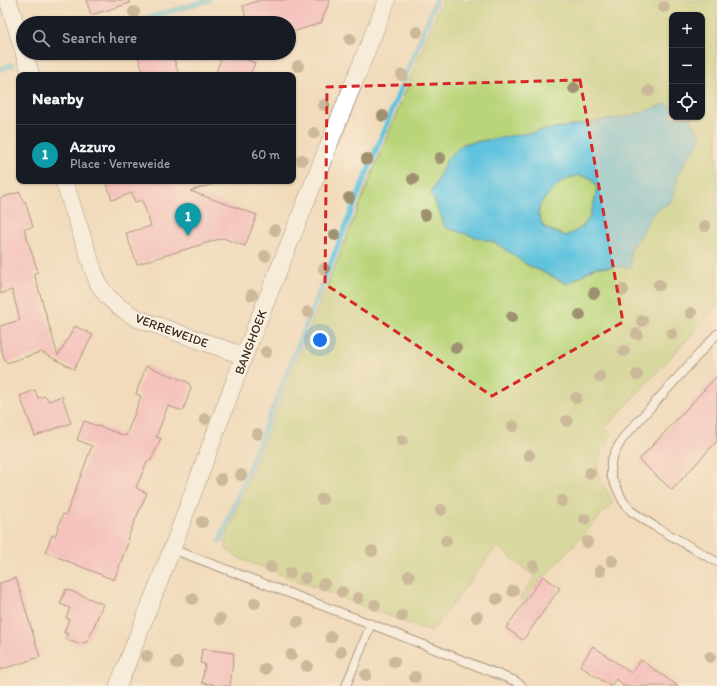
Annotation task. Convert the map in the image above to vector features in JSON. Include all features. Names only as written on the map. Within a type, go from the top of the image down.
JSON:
[{"type":"street","points":[[8,0],[16,26]]},
{"type":"street","name":"BANGHOEK","points":[[118,686],[172,549],[244,356],[387,0]]},
{"type":"street","points":[[26,60],[30,72]]},
{"type":"street","name":"VERREWEIDE","points":[[65,184],[94,272],[99,285],[107,296],[136,318],[244,356]]},
{"type":"lane","points":[[717,334],[623,438],[611,460],[611,476],[623,501],[631,511],[717,562]]},
{"type":"lane","points":[[172,549],[371,624],[515,681],[522,686]]},
{"type":"lane","points":[[346,686],[371,624]]},
{"type":"highlighted area","points":[[580,80],[623,322],[492,396],[325,284],[327,87]]},
{"type":"green space","points":[[442,0],[717,0],[717,304],[704,321],[605,428],[612,435],[599,460],[598,472],[599,477],[613,502],[544,577],[543,576],[525,601],[520,598],[535,577],[497,546],[431,632],[239,558],[226,549],[225,539]],"holes":[[[669,12],[705,12],[705,120],[691,120],[702,138],[680,170],[671,202],[654,212],[630,252],[631,266],[595,267],[568,284],[526,264],[496,243],[463,144],[630,116],[666,104],[669,106]]]},
{"type":"green space","points":[[578,175],[591,178],[597,187],[595,198],[587,221],[577,230],[565,236],[544,227],[538,215],[540,204],[552,190],[563,181]]},
{"type":"water","points":[[666,104],[669,106],[669,120],[691,120],[702,137],[680,170],[671,202],[654,212],[630,252],[631,267],[595,267],[568,284],[526,264],[496,243],[446,228],[431,193],[448,158],[463,144],[630,116]],"holes":[[[578,175],[591,178],[597,187],[594,204],[590,215],[587,221],[577,230],[565,236],[544,228],[538,215],[540,204],[552,190],[563,181]]]},
{"type":"building","points":[[86,0],[129,0],[130,3],[91,15]]},
{"type":"building","points":[[260,0],[330,0],[321,23],[296,31],[296,16],[246,16],[243,6]]},
{"type":"building","points":[[139,60],[174,60],[178,72],[143,72]]},
{"type":"building","points":[[220,60],[247,60],[255,63],[251,72],[216,72]]},
{"type":"building","points":[[107,184],[213,184],[190,191],[257,215],[245,246],[223,238],[137,264],[126,233],[151,226],[142,200],[135,202],[132,193],[112,200]]},
{"type":"building","points":[[20,192],[23,202],[25,201],[33,227],[24,229],[38,272],[34,273],[58,356],[75,326],[93,335],[74,369],[41,352],[6,363],[0,346],[0,326],[20,320],[12,290],[0,294],[0,198]]},
{"type":"building","points":[[146,366],[188,382],[191,388],[183,411],[168,406],[156,437],[161,438],[151,461],[148,460],[136,488],[147,493],[127,539],[129,540],[114,580],[45,552],[52,535],[55,536],[63,514],[66,515],[92,446],[77,440],[84,421],[126,436],[141,396],[136,394]]},
{"type":"building","points":[[717,376],[717,441],[672,490],[639,460]]},
{"type":"building","points":[[35,390],[38,398],[46,396],[48,401],[62,396],[71,423],[35,436],[20,396]]},
{"type":"building","points":[[543,576],[560,588],[523,640],[506,628]]},
{"type":"building","points":[[16,578],[40,657],[0,670],[0,583]]},
{"type":"building","points":[[66,589],[103,604],[88,641],[79,644],[65,639],[68,634],[64,633],[69,619],[66,618],[70,608],[60,604]]},
{"type":"building","points":[[593,646],[631,673],[641,660],[678,686],[622,686],[623,684],[616,679],[610,686],[580,666]]},
{"type":"building","points":[[202,649],[234,653],[230,686],[213,686],[213,684],[202,683],[205,664],[200,663]]},
{"type":"waterway","points":[[154,16],[209,0]]},
{"type":"waterway","points":[[220,541],[436,0]]},
{"type":"waterway","points":[[0,69],[12,65]]},
{"type":"place","name":"Azzuro","points":[[188,236]]}]
